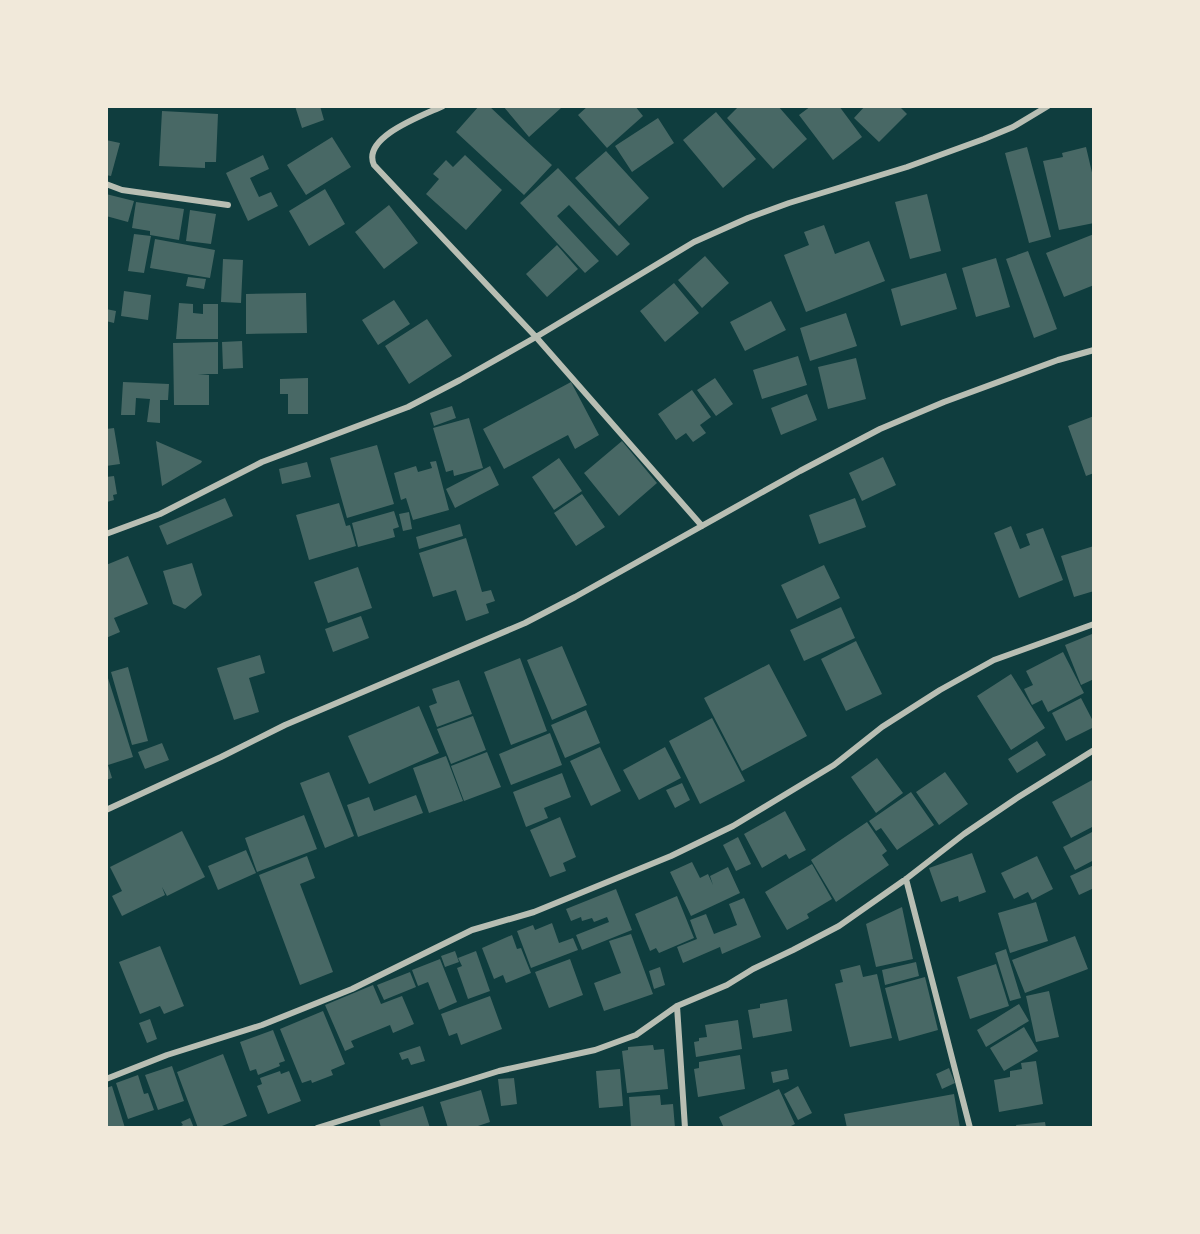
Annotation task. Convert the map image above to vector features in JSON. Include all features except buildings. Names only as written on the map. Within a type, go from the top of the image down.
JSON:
[{"type":"street","points":[[443,106],[402,125],[386,136],[373,148],[372,160],[381,174],[536,337],[702,526]]},
{"type":"street","points":[[106,534],[160,514],[262,462],[408,407],[460,381],[694,242],[779,207],[984,140],[1013,127],[1048,106]]},
{"type":"street","points":[[106,184],[122,190],[228,205]]},
{"type":"street","points":[[106,810],[285,725],[525,623],[880,429],[944,402],[1058,360],[1094,350]]},
{"type":"street","points":[[106,1078],[158,1058],[262,1025],[352,989],[472,930],[534,912],[671,856],[733,826],[834,765],[882,727],[994,660],[1094,624]]},
{"type":"street","points":[[317,1128],[499,1071],[595,1050],[636,1035],[677,1006],[728,985],[753,969],[839,926],[973,828],[1094,750]]},
{"type":"street","points":[[906,879],[970,1128]]},
{"type":"street","points":[[677,1006],[685,1128]]}]
